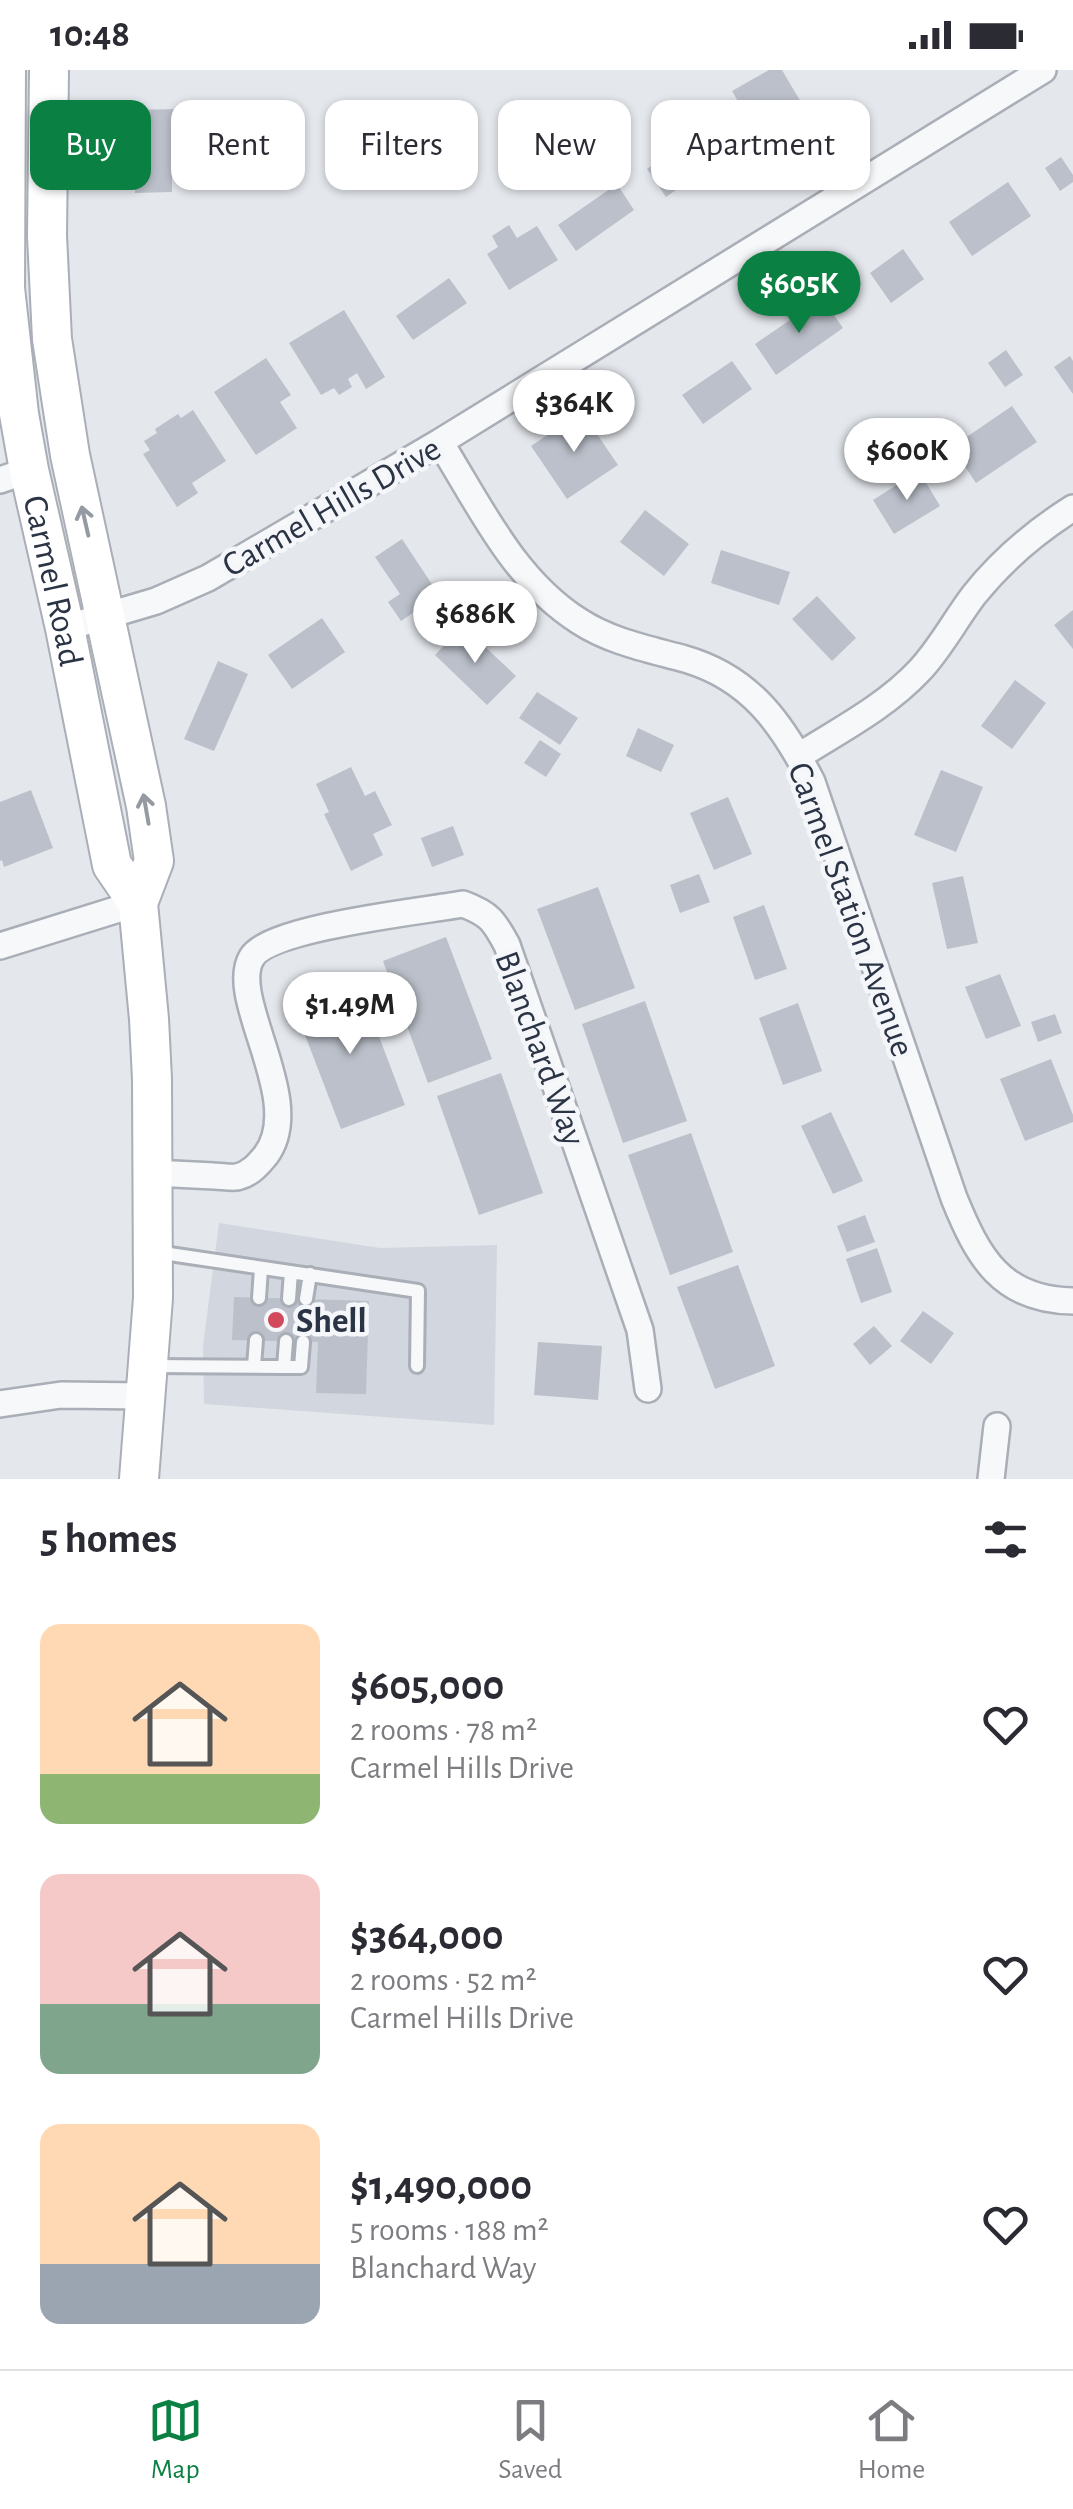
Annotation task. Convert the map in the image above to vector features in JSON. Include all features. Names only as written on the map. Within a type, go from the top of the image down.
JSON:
[{"type":"main road","name":"Carmel Road","points":[[48,70],[47,236],[52,339],[70,454],[146,806],[154,861],[138,903],[150,1019],[153,1173],[153,1298],[139,1479]]},
{"type":"main road","name":"Carmel Road","points":[[4,71],[5,288],[13,368],[14,475],[65,628],[112,865],[138,903]]},
{"type":"street","name":"Carmel Hills Drive","points":[[65,628],[156,601],[208,578],[440,442],[1043,70]]},
{"type":"street","name":"Carmel Station Avenue","points":[[440,442],[508,552],[548,598],[580,622],[609,636],[722,674],[758,699],[781,727],[812,782],[970,1236],[986,1262],[1008,1282],[1042,1298],[1073,1302]]},
{"type":"street","points":[[799,756],[895,694],[922,668],[975,594],[1008,557],[1073,508]]},
{"type":"street","points":[[0,946],[138,903]]},
{"type":"street","name":"Blanchard Way","points":[[153,1173],[237,1176],[256,1168],[272,1147],[279,1118],[270,1066],[246,982],[252,957],[271,942],[304,932],[463,904],[481,911],[493,920],[507,945],[640,1330],[648,1389]]},
{"type":"street","points":[[0,1404],[145,1381]]},
{"type":"street","points":[[992,1479],[998,1426]]},
{"type":"lane","points":[[153,1252],[418,1291],[417,1366]]},
{"type":"lane","points":[[259,1298],[261,1269]]},
{"type":"lane","points":[[289,1298],[291,1272]]},
{"type":"lane","points":[[306,1299],[310,1274]]},
{"type":"lane","points":[[254,1366],[256,1340]]},
{"type":"lane","points":[[284,1367],[286,1341]]},
{"type":"lane","points":[[145,1381],[254,1366],[301,1367],[303,1342]]},
{"type":"shaded area","points":[[219,1223],[380,1248],[497,1245],[494,1425],[204,1404],[203,1346]]},
{"type":"building","points":[[769,70],[782,70],[800,100],[737,100],[732,91]]},
{"type":"building","points":[[171,109],[172,192],[135,193],[151,190],[151,110]]},
{"type":"building","points":[[1061,157],[1073,175],[1073,182],[1060,191],[1045,168]]},
{"type":"building","points":[[1008,182],[1031,216],[972,256],[949,222]]},
{"type":"building","points":[[608,190],[621,190],[634,210],[576,251],[558,225]]},
{"type":"building","points":[[509,225],[517,238],[537,226],[558,260],[509,290],[487,254],[498,247],[492,236]]},
{"type":"building","points":[[903,249],[924,279],[891,303],[870,273]]},
{"type":"building","points":[[449,278],[467,303],[413,340],[396,316]]},
{"type":"building","points":[[822,298],[843,328],[776,375],[755,344]]},
{"type":"building","points":[[344,310],[385,377],[366,389],[357,373],[348,379],[352,387],[339,395],[334,388],[321,395],[289,343]]},
{"type":"building","points":[[1006,350],[1023,375],[1005,387],[988,363]]},
{"type":"building","points":[[1070,356],[1073,361],[1073,394],[1054,367]]},
{"type":"building","points":[[266,358],[291,395],[280,402],[297,428],[256,455],[214,392]]},
{"type":"building","points":[[732,361],[752,389],[703,424],[682,395]]},
{"type":"building","points":[[1012,406],[1037,442],[976,483],[952,447]]},
{"type":"building","points":[[193,410],[226,461],[192,483],[198,493],[177,507],[143,454],[150,450],[144,441],[178,414],[181,418]]},
{"type":"building","points":[[582,412],[618,465],[567,499],[531,446]]},
{"type":"building","points":[[919,471],[940,506],[894,534],[873,500]]},
{"type":"building","points":[[645,510],[689,544],[664,576],[620,542]]},
{"type":"building","points":[[402,539],[439,595],[401,621],[388,602],[400,594],[375,557]]},
{"type":"building","points":[[721,550],[790,572],[779,605],[711,583]]},
{"type":"building","points":[[817,596],[856,638],[832,661],[792,619]]},
{"type":"building","points":[[1073,610],[1073,649],[1054,625]]},
{"type":"building","points":[[322,618],[345,652],[292,689],[268,655]]},
{"type":"building","points":[[463,626],[516,676],[487,705],[435,655]]},
{"type":"building","points":[[218,661],[248,674],[214,751],[184,739]]},
{"type":"building","points":[[1015,680],[1046,703],[1012,749],[981,726]]},
{"type":"building","points":[[537,692],[578,718],[560,745],[519,718]]},
{"type":"building","points":[[638,728],[674,745],[661,772],[626,756]]},
{"type":"building","points":[[540,740],[561,754],[546,777],[524,763]]},
{"type":"building","points":[[351,767],[365,796],[375,791],[392,825],[373,834],[383,855],[351,871],[324,814],[329,812],[316,784]]},
{"type":"building","points":[[941,770],[983,787],[956,852],[914,835]]},
{"type":"building","points":[[31,790],[53,848],[4,867],[0,861],[0,802]]},
{"type":"building","points":[[728,797],[752,854],[714,870],[690,813]]},
{"type":"building","points":[[453,826],[464,855],[432,867],[421,838]]},
{"type":"building","points":[[699,874],[710,902],[680,913],[670,885]]},
{"type":"building","points":[[963,876],[978,943],[947,949],[932,883]]},
{"type":"building","points":[[598,887],[635,988],[575,1010],[537,909]]},
{"type":"building","points":[[764,905],[787,969],[755,980],[733,917]]},
{"type":"building","points":[[446,937],[492,1059],[428,1083],[383,961]]},
{"type":"building","points":[[1000,974],[1021,1026],[986,1039],[965,987]]},
{"type":"building","points":[[359,984],[405,1105],[341,1129],[295,1009]]},
{"type":"building","points":[[645,1001],[687,1121],[623,1143],[582,1024]]},
{"type":"building","points":[[798,1003],[822,1071],[783,1085],[759,1018]]},
{"type":"building","points":[[1055,1014],[1062,1033],[1038,1042],[1031,1022]]},
{"type":"building","points":[[1051,1059],[1073,1122],[1025,1141],[1000,1079]]},
{"type":"building","points":[[501,1073],[543,1193],[479,1215],[437,1096]]},
{"type":"building","points":[[831,1112],[863,1181],[833,1194],[801,1126]]},
{"type":"building","points":[[691,1133],[733,1252],[670,1275],[628,1155]]},
{"type":"building","points":[[865,1215],[875,1242],[847,1252],[837,1226]]},
{"type":"building","points":[[877,1248],[892,1292],[861,1303],[846,1259]]},
{"type":"building","points":[[738,1265],[775,1366],[715,1389],[677,1287]]},
{"type":"building","points":[[234,1297],[369,1301],[366,1394],[316,1393],[318,1342],[232,1340]]},
{"type":"building","points":[[923,1311],[954,1333],[931,1364],[900,1341]]},
{"type":"building","points":[[874,1326],[892,1346],[870,1365],[853,1344]]},
{"type":"building","points":[[538,1342],[602,1346],[598,1400],[534,1395]]},
{"type":"place","name":"Shell","points":[[276,1320]]}]
